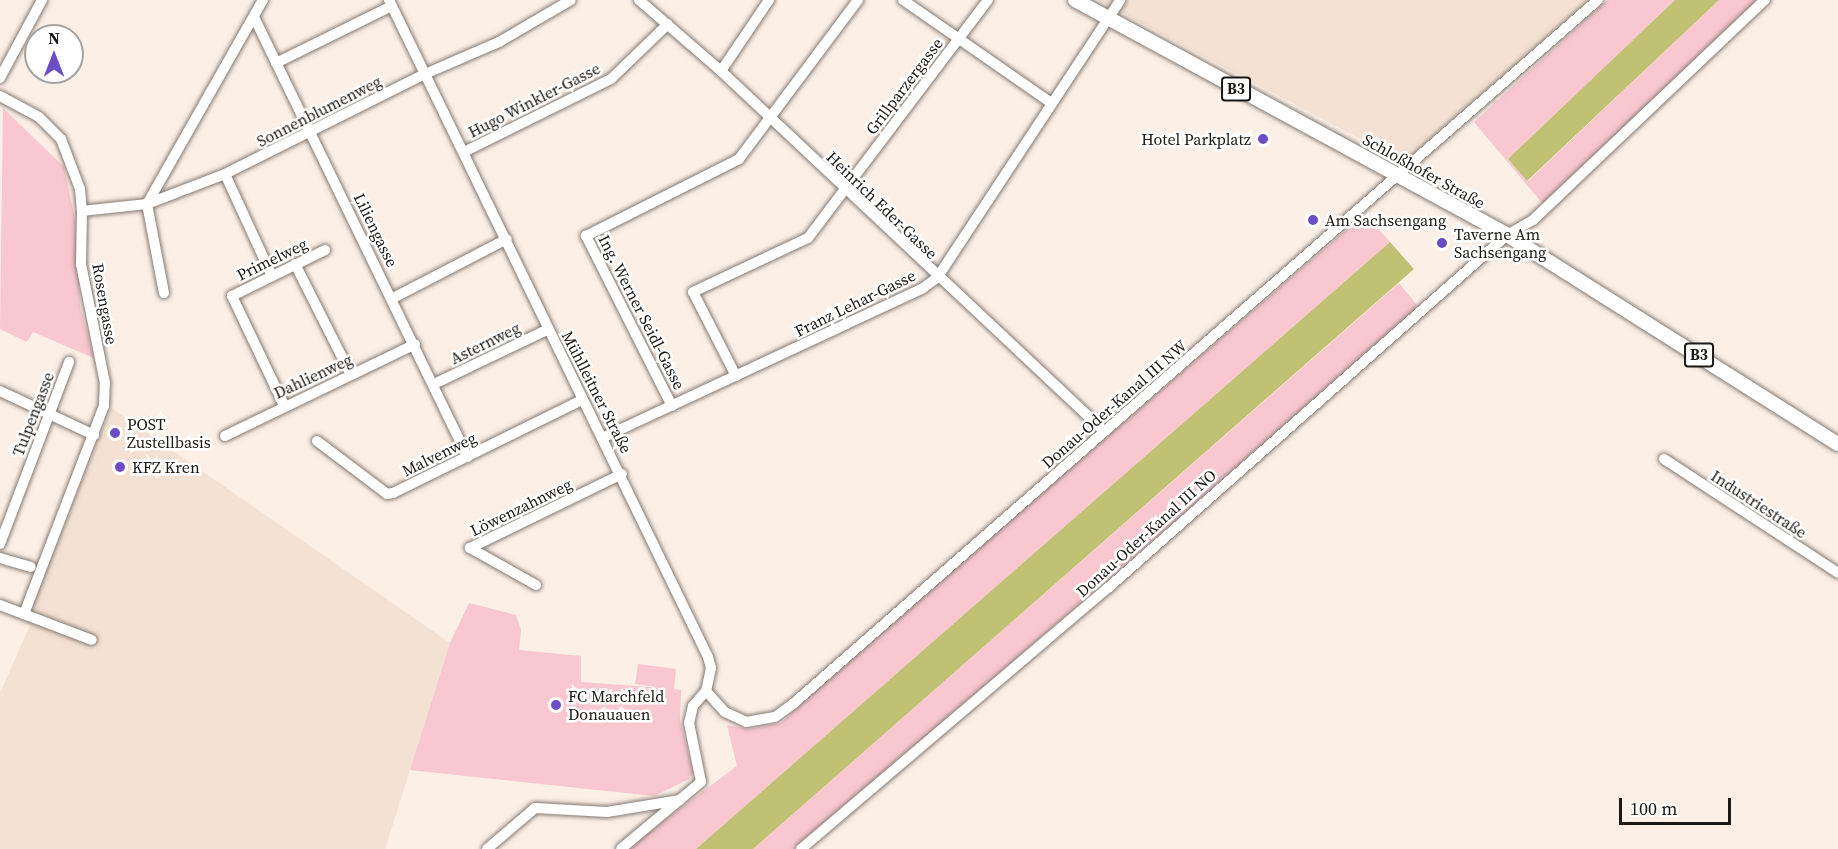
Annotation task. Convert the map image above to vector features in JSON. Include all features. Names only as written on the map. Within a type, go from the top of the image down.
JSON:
[{"type":"main road","name":"Schloßhofer Straße","points":[[1075,0],[1507,235],[1838,444]]},
{"type":"street","points":[[0,78],[42,0]]},
{"type":"street","points":[[164,294],[147,204],[263,0]]},
{"type":"street","name":"Sonnenblumenweg","points":[[147,204],[225,174],[425,74],[499,42],[571,0]]},
{"type":"street","name":"Heinrich Eder-Gasse","points":[[639,0],[722,70],[772,121],[937,278],[1104,431]]},
{"type":"street","points":[[722,70],[769,0]]},
{"type":"street","points":[[772,121],[858,0]]},
{"type":"street","points":[[903,0],[1051,103]]},
{"type":"street","name":"Grillparzergasse","points":[[736,376],[693,292],[808,238],[988,0]]},
{"type":"street","name":"Franz Lehar-Gasse","points":[[602,438],[923,288],[937,278],[1051,103],[1109,20],[1120,0]]},
{"type":"street","name":"Donau-Oder-Kanal III NW","points":[[706,692],[725,712],[746,722],[775,717],[1400,176],[1598,0]]},
{"type":"street","name":"Donau-Oder-Kanal III NO","points":[[801,849],[1108,588],[1507,235],[1533,220],[1765,0]]},
{"type":"street","points":[[276,63],[390,3]]},
{"type":"street","name":"Mühlleitner Straße","points":[[390,3],[507,239],[582,400],[622,474],[704,643],[711,668],[706,692],[693,706],[689,723],[701,782],[683,800]]},
{"type":"street","name":"Liliengasse","points":[[254,17],[393,298],[468,457]]},
{"type":"street","name":"Hugo Winkler-Gasse","points":[[464,152],[611,79],[668,24]]},
{"type":"street","name":"Rosengasse","points":[[0,96],[39,117],[61,139],[81,194],[81,264],[105,384],[104,406],[94,435],[24,614]]},
{"type":"street","name":"Ing. Werner Seidl-Gasse","points":[[672,406],[586,236],[739,159],[772,121]]},
{"type":"street","points":[[225,174],[272,276]]},
{"type":"street","points":[[82,212],[147,204]]},
{"type":"street","points":[[393,298],[507,239]]},
{"type":"street","name":"Primelweg","points":[[284,405],[232,296],[325,250]]},
{"type":"street","points":[[295,264],[351,375]]},
{"type":"street","name":"Asternweg","points":[[434,384],[549,329]]},
{"type":"street","name":"Dahlienweg","points":[[225,436],[284,405],[415,344]]},
{"type":"street","name":"Tulpengasse","points":[[0,544],[69,362]]},
{"type":"street","points":[[0,391],[49,417],[94,435]]},
{"type":"street","name":"Malvenweg","points":[[317,441],[387,494],[468,457],[582,400]]},
{"type":"street","name":"Industriestraße","points":[[1664,459],[1838,573]]},
{"type":"street","name":"Löwenzahnweg","points":[[536,585],[470,548],[622,474]]},
{"type":"street","points":[[0,558],[31,567]]},
{"type":"street","points":[[0,605],[92,640]]},
{"type":"street","points":[[487,849],[535,808],[607,812],[683,800]]},
{"type":"street","points":[[621,849],[683,800]]},
{"type":"shaded area","points":[[1097,0],[1590,0],[1404,162]]},
{"type":"shaded area","points":[[1607,0],[1675,0],[1508,159],[1528,181],[1719,0],[1759,0],[1543,204],[1474,122]]},
{"type":"shaded area","points":[[1675,0],[1719,0],[1527,181],[1508,159]]},
{"type":"shaded area","points":[[3,108],[64,167],[75,219],[80,306],[94,358],[33,332],[27,342],[0,329]]},
{"type":"shaded area","points":[[1365,214],[1390,242],[696,849],[626,849],[737,766],[727,725],[748,729],[781,723],[852,657]]},
{"type":"shaded area","points":[[1390,242],[1414,269],[753,849],[696,849]]},
{"type":"shaded area","points":[[1399,283],[1420,309],[796,849],[753,849]]},
{"type":"shaded area","points":[[111,408],[450,643],[385,849],[0,849],[0,693],[30,625],[25,623]]},
{"type":"shaded area","name":"FC Marchfeld Donauauen","points":[[469,603],[516,615],[521,630],[519,650],[581,656],[581,682],[663,688],[635,684],[638,664],[676,669],[674,689],[681,690],[680,720],[693,773],[689,779],[654,796],[410,770],[450,643]]},
{"type":"place","name":"Hotel Parkplatz","points":[[1263,139]]},
{"type":"place","name":"Am Sachsengang","points":[[1313,220]]},
{"type":"place","name":"Taverne Am Sachsengang","points":[[1442,243]]},
{"type":"place","name":"POST Zustellbasis","points":[[115,433]]},
{"type":"place","name":"KFZ Kren","points":[[120,467]]},
{"type":"place","name":"FC Marchfeld Donauauen","points":[[556,705]]}]
